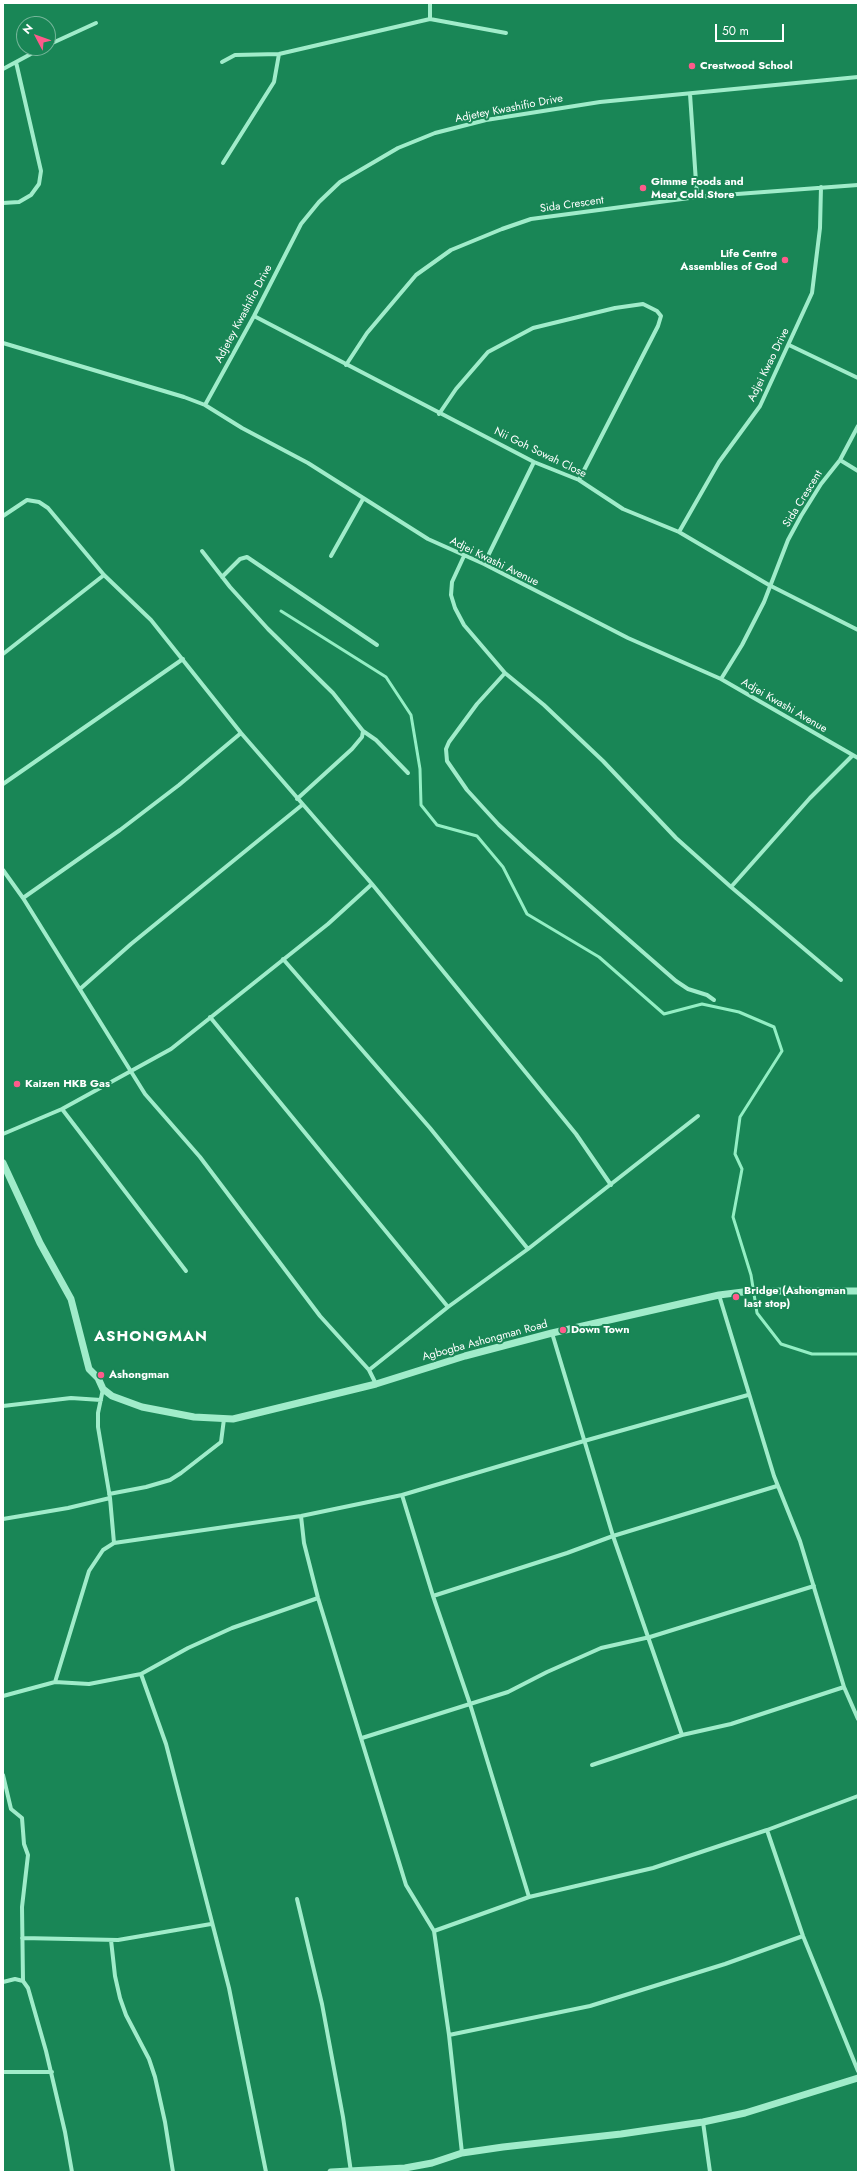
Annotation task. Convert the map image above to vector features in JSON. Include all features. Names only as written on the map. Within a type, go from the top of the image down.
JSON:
[{"type":"street","points":[[430,3],[430,19]]},
{"type":"street","points":[[222,62],[235,55],[279,54],[430,19],[506,33]]},
{"type":"street","points":[[56,41],[96,23]]},
{"type":"street","points":[[223,164],[274,82],[279,54]]},
{"type":"street","points":[[3,69],[27,56]]},
{"type":"street","points":[[3,203],[19,202],[31,195],[39,184],[41,171],[16,62]]},
{"type":"street","name":"Adjetey Kwashifio Drive","points":[[205,405],[254,316],[301,224],[319,202],[340,182],[398,148],[435,134],[486,120],[600,102],[858,77]]},
{"type":"street","points":[[690,94],[697,197]]},
{"type":"street","name":"Sida Crescent","points":[[346,365],[367,333],[412,279],[438,258],[474,239],[531,220],[697,197],[858,185]]},
{"type":"street","name":"Adjei Kwao Drive","points":[[679,532],[719,462],[760,406],[812,293],[820,228],[820,187]]},
{"type":"street","points":[[439,414],[456,388],[488,352],[533,328],[615,308],[643,304],[658,311],[661,316],[658,326],[578,480]]},
{"type":"street","name":"Nii Goh Sowah Close","points":[[254,316],[439,414],[534,462],[578,480],[623,509],[679,532],[769,585],[858,630]]},
{"type":"street","name":"Adjei Kwashi Avenue","points":[[3,343],[115,376],[205,405],[242,428],[308,463],[428,539],[484,564],[628,638],[721,679],[852,756],[858,758]]},
{"type":"street","points":[[789,345],[858,378]]},
{"type":"street","name":"Sida Crescent","points":[[721,679],[761,609],[769,585],[788,540],[821,484],[840,460],[858,426]]},
{"type":"street","points":[[840,460],[858,471]]},
{"type":"street","points":[[484,564],[534,462]]},
{"type":"street","points":[[331,556],[363,499]]},
{"type":"street","points":[[3,516],[27,500],[39,502],[48,508],[104,575],[151,620],[241,733],[372,884],[576,1134],[611,1185]]},
{"type":"street","points":[[202,551],[222,577],[268,629],[333,693],[363,730],[376,740],[408,773]]},
{"type":"street","points":[[464,556],[452,582],[452,595],[455,608],[464,624],[505,673],[544,705],[642,800],[676,838],[731,887],[841,980]]},
{"type":"street","points":[[222,577],[232,569],[240,559],[247,558],[377,645]]},
{"type":"street","points":[[3,654],[104,575]]},
{"type":"street","points":[[3,784],[183,659]]},
{"type":"street","points":[[505,673],[477,704],[449,742],[446,749],[447,761],[467,790],[499,825],[521,845],[676,981],[688,989],[707,995],[714,1000]]},
{"type":"street","points":[[297,799],[352,749],[362,737],[363,730]]},
{"type":"street","points":[[23,898],[120,830],[179,785],[241,733]]},
{"type":"street","points":[[731,887],[810,798],[852,756]]},
{"type":"street","points":[[80,988],[131,944],[302,805]]},
{"type":"street","points":[[3,870],[23,898],[149,1100],[200,1157],[320,1316],[369,1370],[376,1384]]},
{"type":"street","points":[[3,1134],[62,1109],[171,1049],[328,924],[372,884]]},
{"type":"street","points":[[283,959],[430,1128],[528,1248]]},
{"type":"street","points":[[210,1017],[448,1307]]},
{"type":"street","points":[[62,1109],[186,1271]]},
{"type":"street","points":[[369,1370],[448,1307],[611,1185],[698,1116]]},
{"type":"street","points":[[3,1163],[34,1229],[71,1299],[89,1370],[98,1378],[103,1389],[100,1400],[98,1427],[109,1496],[114,1543]]},
{"type":"street","name":"Agbogba Ashongman Road","points":[[103,1389],[121,1400],[142,1407],[174,1414],[224,1419],[376,1384],[465,1356],[552,1333],[719,1296],[751,1291],[858,1291]]},
{"type":"street","points":[[719,1296],[777,1486],[800,1541],[844,1687],[858,1719]]},
{"type":"street","points":[[552,1333],[614,1536],[650,1637],[682,1735]]},
{"type":"street","points":[[55,1682],[89,1571],[100,1554],[114,1543],[301,1516],[402,1495],[584,1441],[748,1395]]},
{"type":"street","points":[[3,1406],[71,1398],[100,1400]]},
{"type":"street","points":[[3,1519],[109,1496],[170,1480],[221,1442],[224,1419]]},
{"type":"street","points":[[433,1596],[614,1536],[777,1486]]},
{"type":"street","points":[[402,1495],[433,1596],[470,1704],[529,1897]]},
{"type":"street","points":[[301,1516],[304,1543],[318,1598],[406,1885],[434,1931],[449,2035],[462,2153]]},
{"type":"street","points":[[362,1738],[508,1692],[546,1672],[601,1648],[650,1637],[814,1586]]},
{"type":"street","points":[[3,1696],[55,1682],[89,1684],[141,1674],[188,1648],[232,1628],[318,1598]]},
{"type":"street","points":[[141,1674],[166,1744],[211,1924],[229,1988],[266,2172]]},
{"type":"street","points":[[592,1765],[682,1735],[732,1724],[844,1687]]},
{"type":"street","points":[[3,1775],[11,1809],[22,1818],[24,1844],[28,1856],[22,1906],[23,1981],[28,1988],[40,2023],[52,2072],[72,2172]]},
{"type":"street","points":[[434,1931],[529,1897],[653,1868],[767,1830],[858,1796]]},
{"type":"street","points":[[767,1830],[803,1936],[858,2071]]},
{"type":"street","points":[[298,1899],[322,2004],[343,2117],[351,2171]]},
{"type":"street","points":[[22,1938],[111,1940],[151,1935],[211,1924]]},
{"type":"street","points":[[449,2035],[590,2006],[725,1964],[803,1936]]},
{"type":"street","points":[[111,1940],[115,1976],[122,2004],[126,2015],[149,2059],[155,2077],[174,2172]]},
{"type":"street","points":[[3,1982],[15,1979],[23,1981]]},
{"type":"street","points":[[3,2072],[52,2072]]},
{"type":"street","points":[[331,2172],[405,2168],[432,2163],[462,2153],[703,2122],[745,2113],[858,2078]]},
{"type":"street","points":[[703,2122],[710,2172]]},
{"type":"waterway","points":[[281,611],[386,677],[411,715],[420,769],[421,805],[437,825],[477,836],[503,867],[527,914],[599,957],[664,1014],[702,1004],[739,1012],[774,1027],[782,1051],[740,1117],[735,1154],[742,1169],[733,1217],[751,1275],[757,1313],[781,1344],[812,1354],[858,1354]]},
{"type":"place","name":"Crestwood School","points":[[692,66]]},
{"type":"place","name":"Gimme Foods and Meat Cold Store","points":[[643,188]]},
{"type":"place","name":"Life Centre Assemblies of God","points":[[785,260]]},
{"type":"place","name":"Kaizen HKB Gas","points":[[17,1084]]},
{"type":"place","name":"Bridge (Ashongman last stop)","points":[[736,1297]]},
{"type":"place","name":"Down Town","points":[[563,1330]]},
{"type":"place","name":"Ashongman","points":[[101,1375]]},
{"type":"district","name":"ASHONGMAN","points":[[151,1337]]}]
